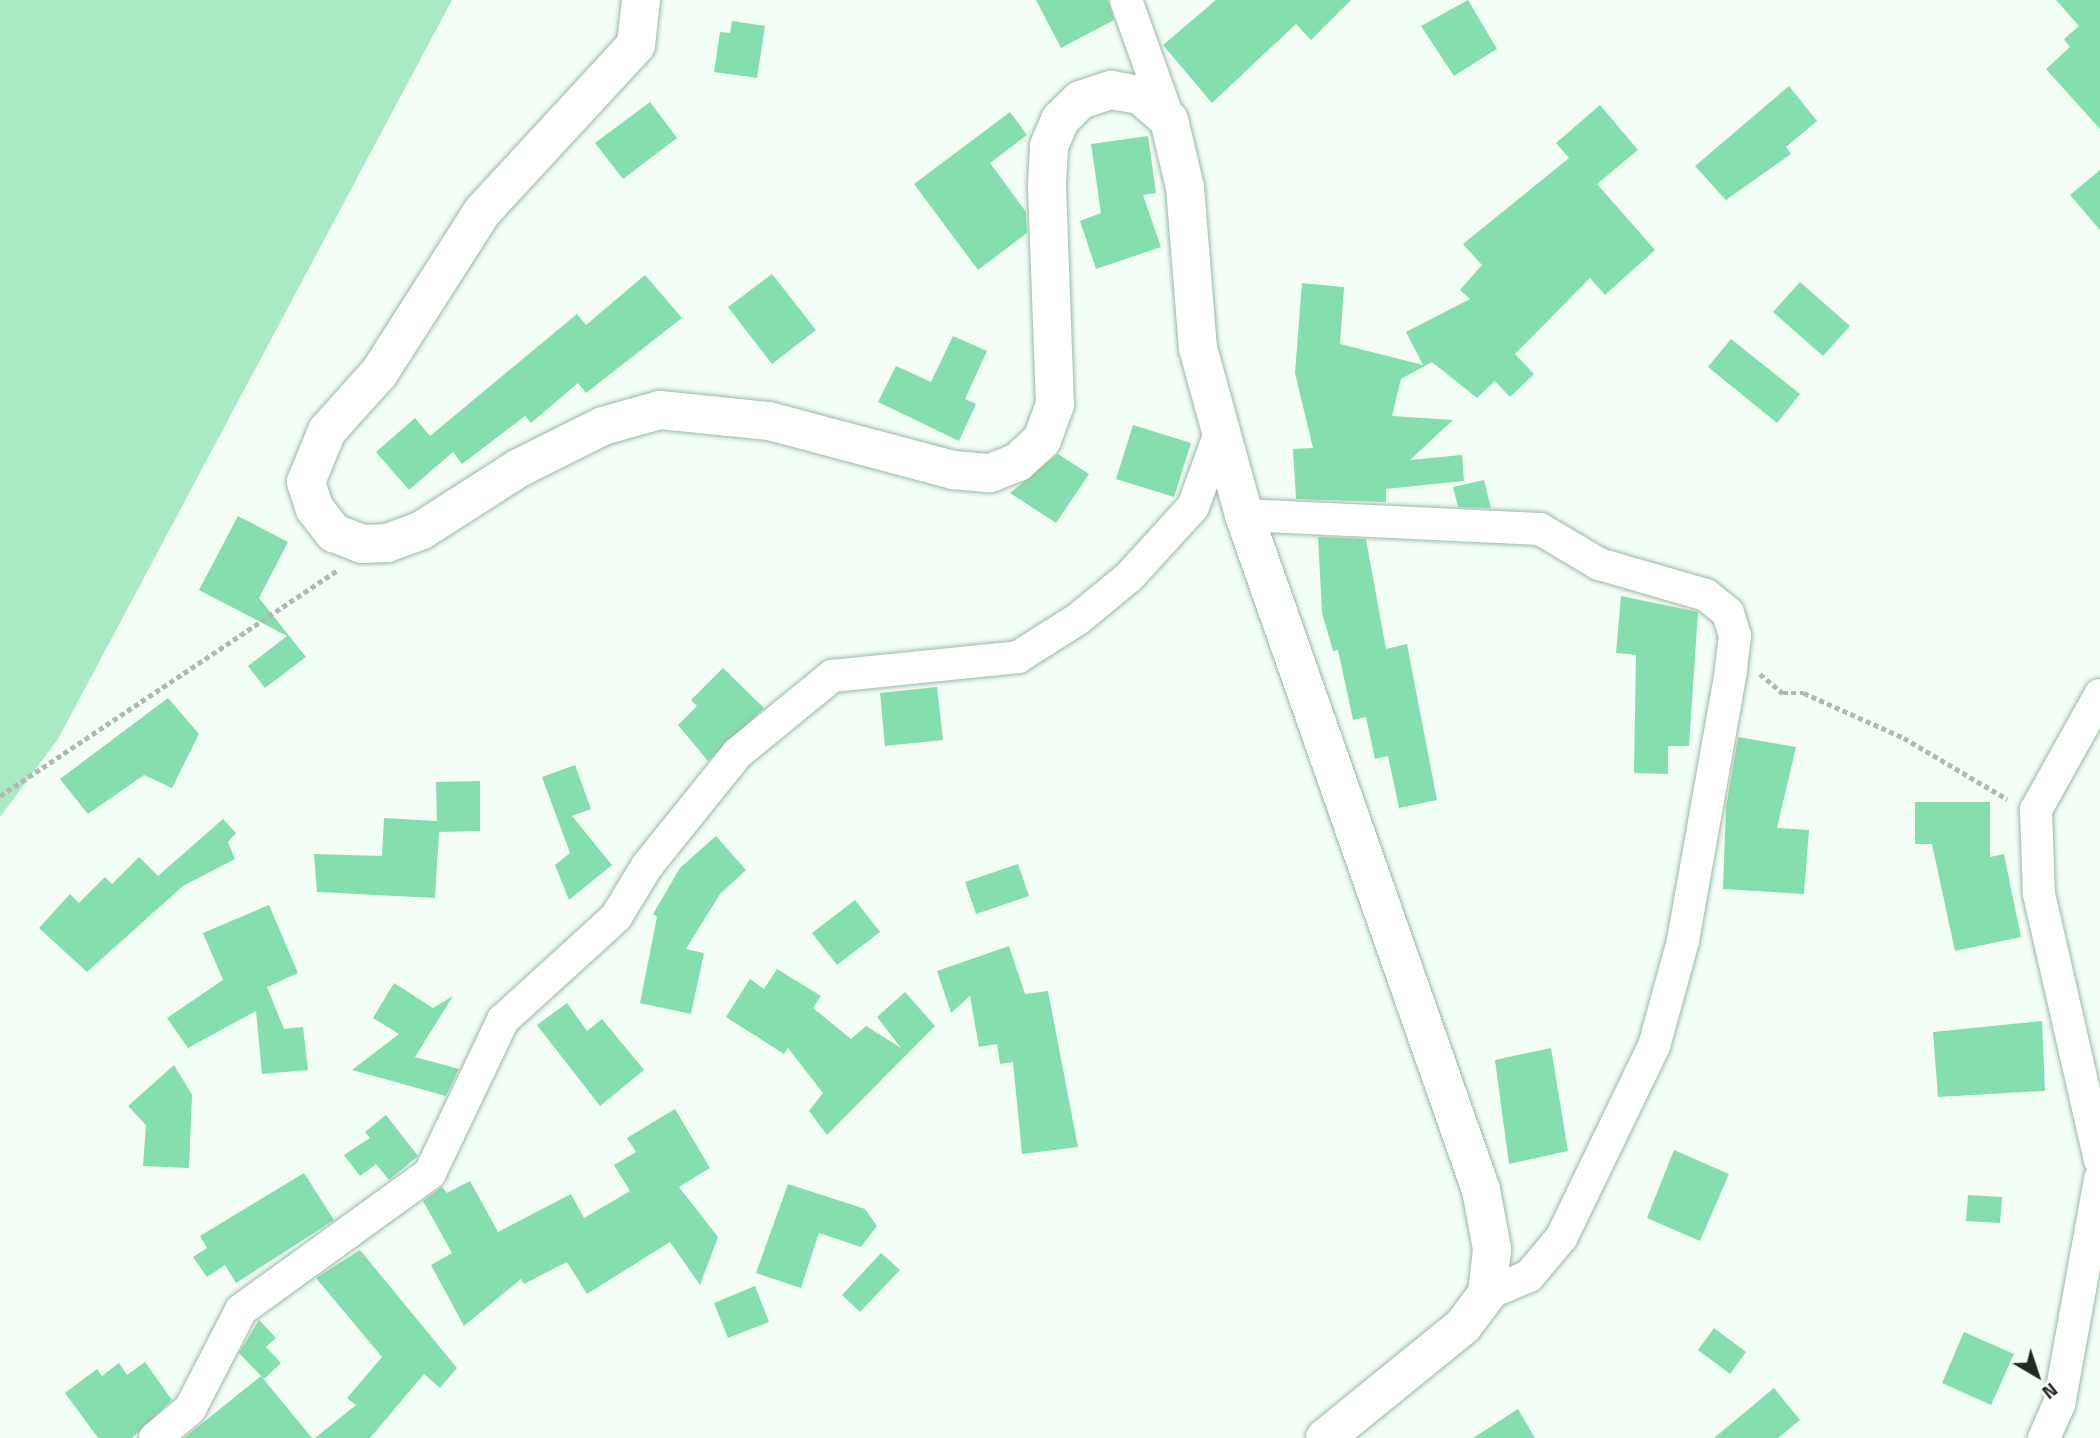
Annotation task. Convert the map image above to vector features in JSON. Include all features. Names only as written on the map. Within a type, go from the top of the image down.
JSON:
[{"type":"main road","points":[[641,0],[636,45],[482,212],[420,314],[313,456],[306,482],[315,509],[334,533],[362,544],[422,530],[519,468],[603,426],[660,410],[769,421],[953,470],[990,473],[1018,461],[1041,440],[1055,405],[1047,185],[1049,146],[1060,120],[1080,100],[1111,90],[1140,95],[1169,120],[1185,187],[1198,348],[1244,516],[1481,1190],[1492,1249],[1487,1294],[1429,1357],[1325,1438]]},
{"type":"street","points":[[1126,0],[1169,120]]},
{"type":"street","points":[[155,1438],[190,1409],[241,1310],[430,1173],[503,1020],[616,917],[647,866],[738,753],[832,676],[1018,657],[1078,619],[1129,578],[1193,507],[1221,430]]},
{"type":"street","points":[[1244,516],[1541,528],[1599,564],[1706,595],[1728,613],[1733,656],[1683,942],[1654,1046],[1561,1238],[1529,1276],[1487,1294]]},
{"type":"street","points":[[2100,695],[2036,810],[2039,894],[2100,1160]]},
{"type":"street","points":[[2044,1438],[2059,1405],[2099,1192]]},
{"type":"path","points":[[0,796],[153,689],[325,583],[362,544]]},
{"type":"path","points":[[1733,656],[1783,693],[1804,693],[1904,738],[1982,789],[2036,810]]},
{"type":"green space","points":[[0,0],[452,0],[58,739],[0,817]]},
{"type":"building","points":[[1036,0],[1108,0],[1114,20],[1061,48]]},
{"type":"building","points":[[1216,0],[1351,0],[1311,40],[1296,24],[1212,103],[1163,45]]},
{"type":"building","points":[[1468,0],[1497,49],[1454,76],[1421,26]]},
{"type":"building","points":[[2056,0],[2100,0],[2100,129],[2046,69],[2070,47],[2064,39],[2079,26]]},
{"type":"building","points":[[732,21],[765,26],[757,78],[714,72],[720,32],[730,33]]},
{"type":"building","points":[[1789,86],[1817,121],[1786,147],[1791,154],[1726,200],[1695,166]]},
{"type":"building","points":[[650,102],[677,138],[623,179],[595,143]]},
{"type":"building","points":[[1600,105],[1638,150],[1597,184],[1655,250],[1605,295],[1590,278],[1515,354],[1534,374],[1510,397],[1495,381],[1477,398],[1432,362],[1401,379],[1392,416],[1453,420],[1410,460],[1462,455],[1464,481],[1386,489],[1386,502],[1296,499],[1293,449],[1313,448],[1295,373],[1302,283],[1344,287],[1340,344],[1423,365],[1406,332],[1470,299],[1460,290],[1482,265],[1463,244],[1569,158],[1556,143]]},
{"type":"building","points":[[1010,112],[1027,135],[990,163],[1026,212],[1027,233],[978,270],[914,184]]},
{"type":"building","points":[[1148,136],[1156,193],[1143,195],[1161,247],[1096,269],[1080,221],[1101,213],[1091,144]]},
{"type":"building","points":[[2100,170],[2100,230],[2070,195]]},
{"type":"building","points":[[772,274],[816,330],[772,364],[728,307]]},
{"type":"building","points":[[645,275],[682,318],[586,393],[578,383],[531,423],[525,416],[462,464],[453,452],[409,490],[376,452],[415,418],[430,436],[577,314],[586,325]]},
{"type":"building","points":[[1800,282],[1850,326],[1823,356],[1773,312]]},
{"type":"building","points":[[953,336],[987,351],[965,399],[976,404],[959,441],[878,402],[896,366],[931,382]]},
{"type":"building","points":[[1731,339],[1800,394],[1777,423],[1708,367]]},
{"type":"building","points":[[1133,425],[1191,443],[1174,497],[1116,479]]},
{"type":"building","points":[[1058,454],[1089,474],[1056,523],[1010,493]]},
{"type":"building","points":[[1484,480],[1491,508],[1458,507],[1453,487]]},
{"type":"building","points":[[238,516],[288,542],[259,598],[306,657],[265,688],[248,666],[287,636],[199,590]]},
{"type":"building","points":[[1318,537],[1366,539],[1386,649],[1407,644],[1437,800],[1399,808],[1388,756],[1375,759],[1366,717],[1353,720],[1338,650],[1333,651],[1322,613]]},
{"type":"building","points":[[1621,596],[1698,612],[1689,746],[1668,746],[1668,774],[1634,773],[1636,655],[1616,653]]},
{"type":"building","points":[[723,668],[764,708],[708,761],[678,725],[697,706],[691,700]]},
{"type":"building","points":[[937,687],[943,740],[885,746],[880,693]]},
{"type":"building","points":[[168,698],[199,734],[172,788],[144,775],[88,814],[60,779]]},
{"type":"building","points":[[1738,737],[1796,747],[1777,828],[1809,830],[1804,894],[1723,889],[1726,807]]},
{"type":"building","points":[[575,765],[591,809],[572,816],[612,865],[569,900],[555,865],[570,853],[542,777]]},
{"type":"building","points":[[480,781],[480,831],[439,832],[435,898],[317,892],[314,854],[382,856],[384,818],[437,821],[436,782]]},
{"type":"building","points":[[1915,802],[1990,802],[1990,857],[2004,854],[2021,937],[1955,951],[1932,844],[1915,844]]},
{"type":"building","points":[[223,819],[236,833],[228,842],[235,859],[183,886],[87,972],[39,928],[70,894],[79,903],[105,877],[112,884],[139,857],[158,876]]},
{"type":"building","points":[[716,836],[746,870],[720,894],[686,949],[704,953],[691,1014],[640,1003],[657,917],[653,914],[680,868]]},
{"type":"building","points":[[1018,864],[1029,896],[976,914],[965,882]]},
{"type":"building","points":[[855,900],[880,932],[837,965],[812,933]]},
{"type":"building","points":[[269,905],[298,973],[267,987],[284,1029],[303,1027],[308,1070],[262,1074],[256,1011],[188,1048],[167,1018],[223,980],[203,933]]},
{"type":"building","points":[[1009,946],[1025,994],[1048,991],[1078,1147],[1022,1154],[1013,1062],[1000,1064],[997,1044],[979,1047],[970,996],[951,1013],[937,971]]},
{"type":"building","points":[[777,969],[821,996],[813,1008],[851,1039],[866,1026],[901,1048],[877,1017],[905,992],[935,1026],[827,1135],[809,1111],[823,1093],[788,1048],[784,1054],[726,1017],[750,979],[764,989]]},
{"type":"building","points":[[394,983],[433,1008],[453,996],[415,1057],[459,1069],[446,1096],[352,1070],[399,1034],[373,1018]]},
{"type":"building","points":[[567,1003],[587,1031],[602,1019],[644,1070],[600,1106],[537,1025]]},
{"type":"building","points":[[2042,1021],[2045,1091],[1938,1097],[1933,1032]]},
{"type":"building","points":[[1551,1048],[1568,1151],[1509,1164],[1495,1060]]},
{"type":"building","points":[[174,1065],[192,1095],[189,1168],[143,1166],[146,1125],[128,1106]]},
{"type":"building","points":[[675,1109],[710,1168],[679,1187],[718,1237],[700,1285],[670,1242],[587,1294],[567,1262],[524,1284],[521,1279],[464,1326],[431,1265],[452,1253],[423,1201],[442,1187],[447,1193],[470,1181],[498,1232],[571,1194],[584,1218],[630,1191],[614,1165],[636,1152],[627,1138]]},
{"type":"building","points":[[386,1115],[418,1156],[389,1180],[376,1164],[360,1176],[344,1155],[370,1138],[365,1132]]},
{"type":"building","points":[[1674,1150],[1729,1174],[1700,1241],[1647,1218]]},
{"type":"building","points":[[304,1173],[334,1220],[236,1283],[225,1265],[207,1277],[193,1257],[207,1248],[200,1236]]},
{"type":"building","points":[[788,1184],[865,1209],[877,1226],[861,1247],[819,1233],[801,1288],[756,1273]]},
{"type":"building","points":[[1968,1195],[2002,1197],[2000,1223],[1966,1221]]},
{"type":"building","points":[[360,1250],[457,1368],[440,1388],[424,1374],[370,1438],[315,1438],[356,1405],[347,1398],[382,1357],[316,1278]]},
{"type":"building","points":[[881,1253],[900,1270],[860,1312],[842,1295]]},
{"type":"building","points":[[755,1286],[769,1322],[728,1338],[714,1303]]},
{"type":"building","points":[[259,1320],[276,1338],[266,1347],[281,1363],[264,1379],[239,1353]]},
{"type":"building","points":[[1714,1328],[1746,1352],[1730,1374],[1698,1350]]},
{"type":"building","points":[[1964,1332],[2014,1354],[1991,1405],[1942,1383]]},
{"type":"building","points":[[145,1362],[172,1400],[132,1438],[98,1438],[65,1393],[97,1369],[102,1376],[119,1363],[127,1375]]},
{"type":"building","points":[[261,1376],[312,1438],[184,1438]]},
{"type":"building","points":[[1774,1388],[1800,1420],[1778,1438],[1714,1438]]},
{"type":"building","points":[[1518,1409],[1535,1438],[1473,1438]]}]
